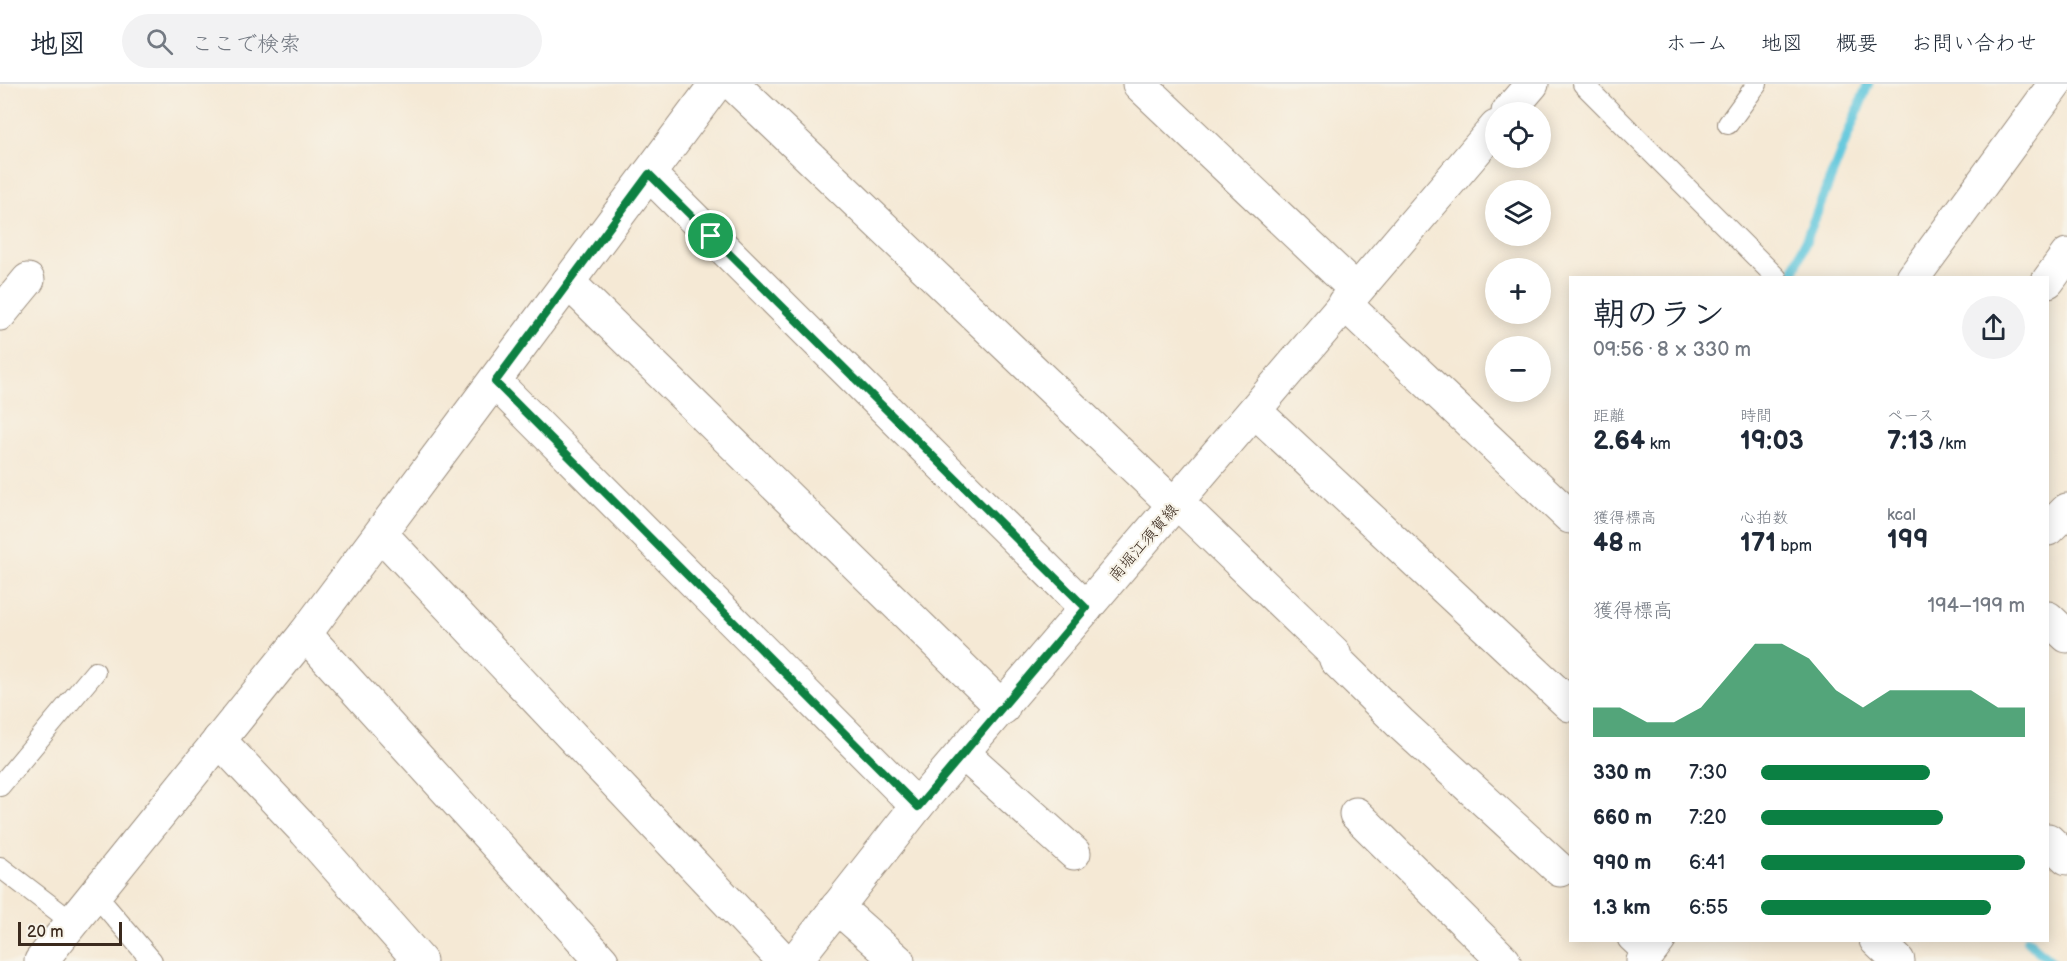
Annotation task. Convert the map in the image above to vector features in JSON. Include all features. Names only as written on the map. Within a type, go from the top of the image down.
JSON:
[{"type":"street","points":[[40,961],[305,634],[716,84]]},
{"type":"street","points":[[733,84],[1334,653],[1336,660],[1401,724],[1565,879]]},
{"type":"street","points":[[1139,84],[1569,516]]},
{"type":"street","points":[[1517,102],[1532,84]]},
{"type":"street","points":[[1914,276],[2055,84]]},
{"type":"street","name":"南堀江須賀線","points":[[795,961],[918,807],[1255,411],[1349,296],[1485,139]]},
{"type":"street","points":[[649,174],[1086,608]]},
{"type":"street","points":[[2049,280],[2067,255]]},
{"type":"street","points":[[0,314],[28,280]]},
{"type":"street","points":[[568,282],[1003,708]]},
{"type":"street","points":[[495,382],[918,807]]},
{"type":"street","points":[[1255,411],[1569,704]]},
{"type":"street","points":[[2049,528],[2067,510]]},
{"type":"street","points":[[381,534],[784,961]]},
{"type":"street","points":[[2049,619],[2067,636]]},
{"type":"street","points":[[305,634],[602,961]]},
{"type":"street","points":[[219,740],[306,832],[420,961]]},
{"type":"street","points":[[964,754],[1074,853]]},
{"type":"street","points":[[1356,814],[1504,961]]},
{"type":"street","points":[[2049,841],[2067,858]]},
{"type":"street","points":[[837,907],[898,961]]},
{"type":"street","points":[[1878,942],[1898,961]]},
{"type":"lane","points":[[1583,84],[1775,276]]},
{"type":"lane","points":[[1728,124],[1757,84]]},
{"type":"lane","points":[[0,786],[95,672]]},
{"type":"lane","points":[[0,867],[72,922]]},
{"type":"lane","points":[[95,894],[152,961]]},
{"type":"waterway","points":[[1792,276],[1868,84]]},
{"type":"waterway","points":[[2029,942],[2050,961]]},
{"type":"route","points":[[649,174],[711,236],[1086,608],[918,807],[495,382],[649,174]]}]
